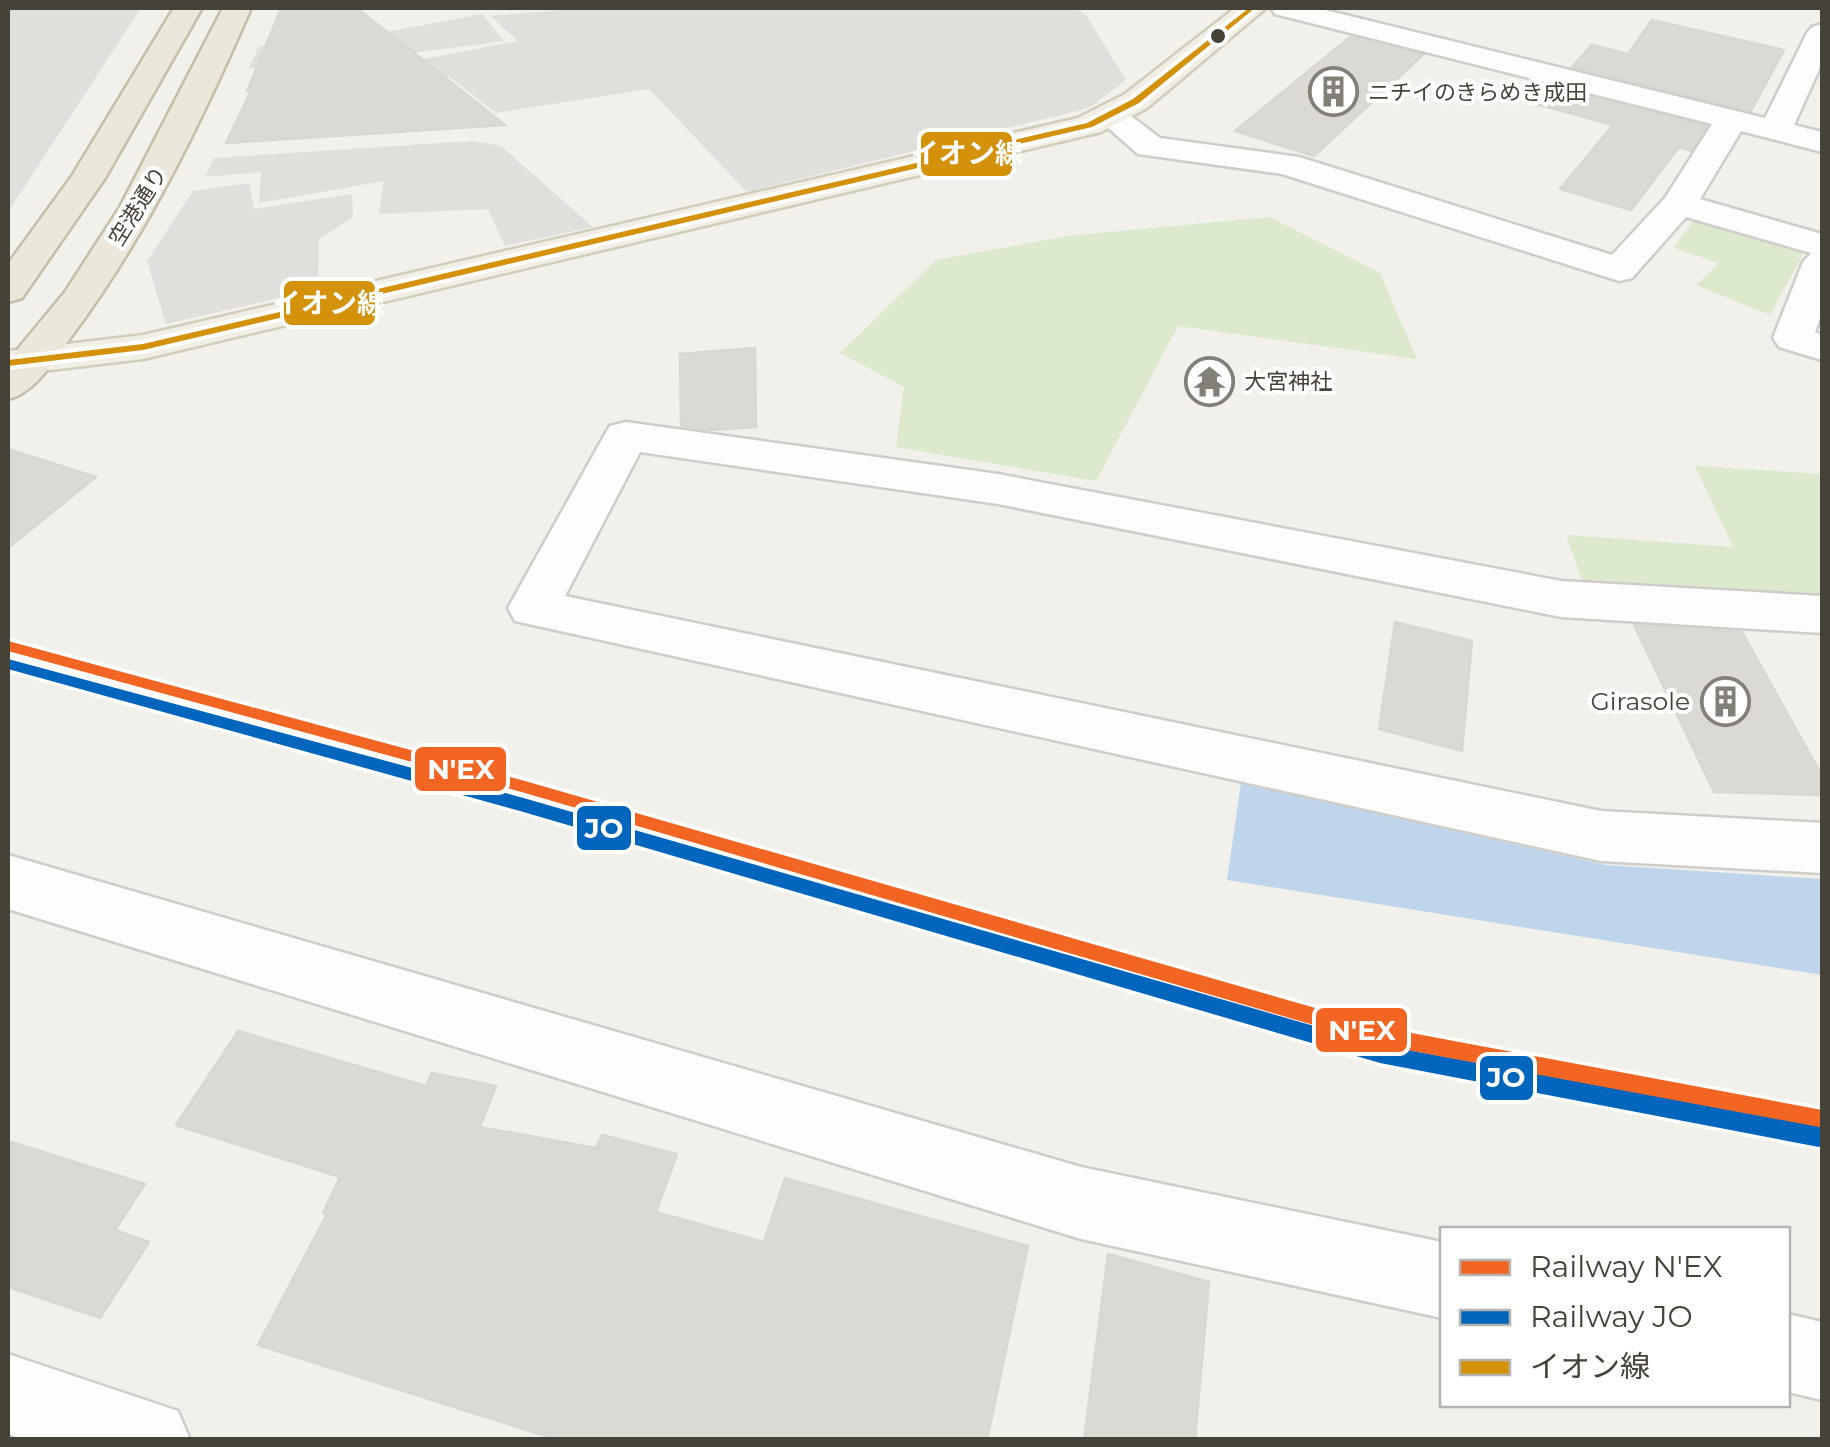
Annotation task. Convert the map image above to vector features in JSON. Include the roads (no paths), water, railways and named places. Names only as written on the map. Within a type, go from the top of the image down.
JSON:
[{"type":"highway","points":[[8,290],[88,178],[188,8]]},
{"type":"highway","name":"空港通り","points":[[15,370],[89,286],[162,170],[237,8]]},
{"type":"main road","points":[[15,370],[143,347],[1112,117],[1252,8]]},
{"type":"street","points":[[1285,8],[1822,142]]},
{"type":"street","points":[[1775,130],[1822,33]]},
{"type":"street","points":[[1112,117],[1150,147],[1287,164],[1619,270],[1679,204],[1732,119]]},
{"type":"street","points":[[1679,204],[1822,246]]},
{"type":"street","points":[[1822,262],[1794,338],[1822,348]]},
{"type":"street","points":[[1822,614],[1561,599],[998,489],[626,436],[533,608],[1601,836],[1822,848]]},
{"type":"street","points":[[8,882],[1081,1202],[1440,1280]]},
{"type":"street","points":[[1790,1353],[1822,1361]]},
{"type":"street","points":[[8,1394],[150,1440]]},
{"type":"water","points":[[1241,783],[1606,865],[1822,879],[1822,975],[1227,880]]},
{"type":"rail line","name":"N'EX","points":[[8,646],[525,787],[1385,1037],[1822,1120]]},
{"type":"rail line","name":"JO","points":[[8,664],[520,804],[1380,1054],[1819,1137]]},
{"type":"place","name":"ニチイのきらめき成田","points":[[1333,92]]},
{"type":"place","name":"大宮神社","points":[[1209,381]]},
{"type":"place","name":"Girasole","points":[[1725,701]]}]
